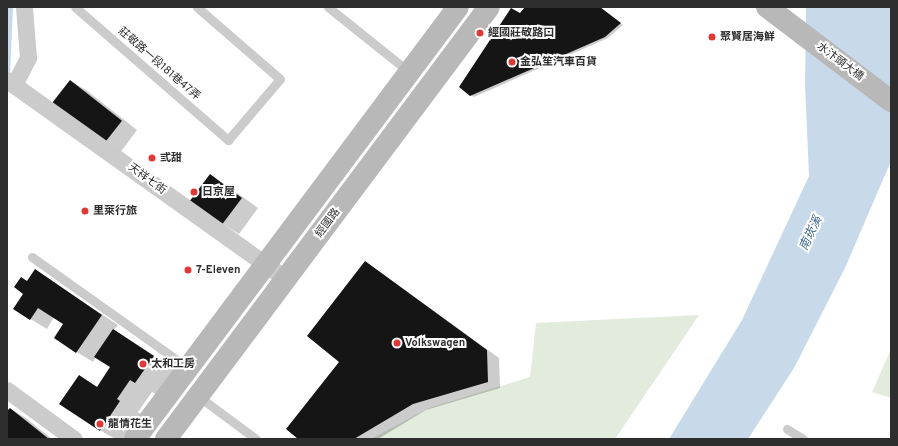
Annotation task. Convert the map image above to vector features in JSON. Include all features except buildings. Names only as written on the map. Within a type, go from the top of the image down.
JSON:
[{"type":"street","points":[[11,82],[28,58],[24,7]]},
{"type":"street","points":[[135,439],[458,7]]},
{"type":"street","name":"經國路","points":[[166,439],[489,7]]},
{"type":"street","name":"水汴頭大橋","points":[[767,7],[891,101]]},
{"type":"street","name":"天祥七街","points":[[11,82],[286,279]]},
{"type":"street","points":[[7,390],[74,439]]},
{"type":"lane","name":"莊敬路一段181巷47弄","points":[[75,7],[228,140],[280,79],[197,7]]},
{"type":"lane","points":[[328,7],[409,72]]},
{"type":"lane","points":[[32,257],[188,368]]},
{"type":"lane","points":[[198,396],[256,439]]},
{"type":"lane","points":[[787,429],[803,439]]},
{"type":"green space","points":[[699,315],[615,439],[371,439],[429,408],[530,377],[536,323]]},
{"type":"green space","points":[[891,349],[891,398],[872,392]]},
{"type":"water","name":"南崁溪","points":[[806,7],[891,7],[891,161],[845,268],[794,368],[748,439],[669,439],[742,320],[809,176],[805,85]]},
{"type":"waterway","points":[[7,74],[10,7]]},
{"type":"place","name":"經國莊敬路口","points":[[480,33]]},
{"type":"place","name":"聚賢居海鮮","points":[[712,37]]},
{"type":"place","name":"金弘笙汽車百貨","points":[[512,62]]},
{"type":"place","name":"弎甜","points":[[152,158]]},
{"type":"place","name":"日京屋","points":[[194,192]]},
{"type":"place","name":"里萊行旅","points":[[85,211]]},
{"type":"place","name":"7-Eleven","points":[[188,270]]},
{"type":"place","name":"Volkswagen","points":[[397,343]]},
{"type":"place","name":"太和工房","points":[[143,364]]},
{"type":"place","name":"龍情花生","points":[[100,424]]}]
